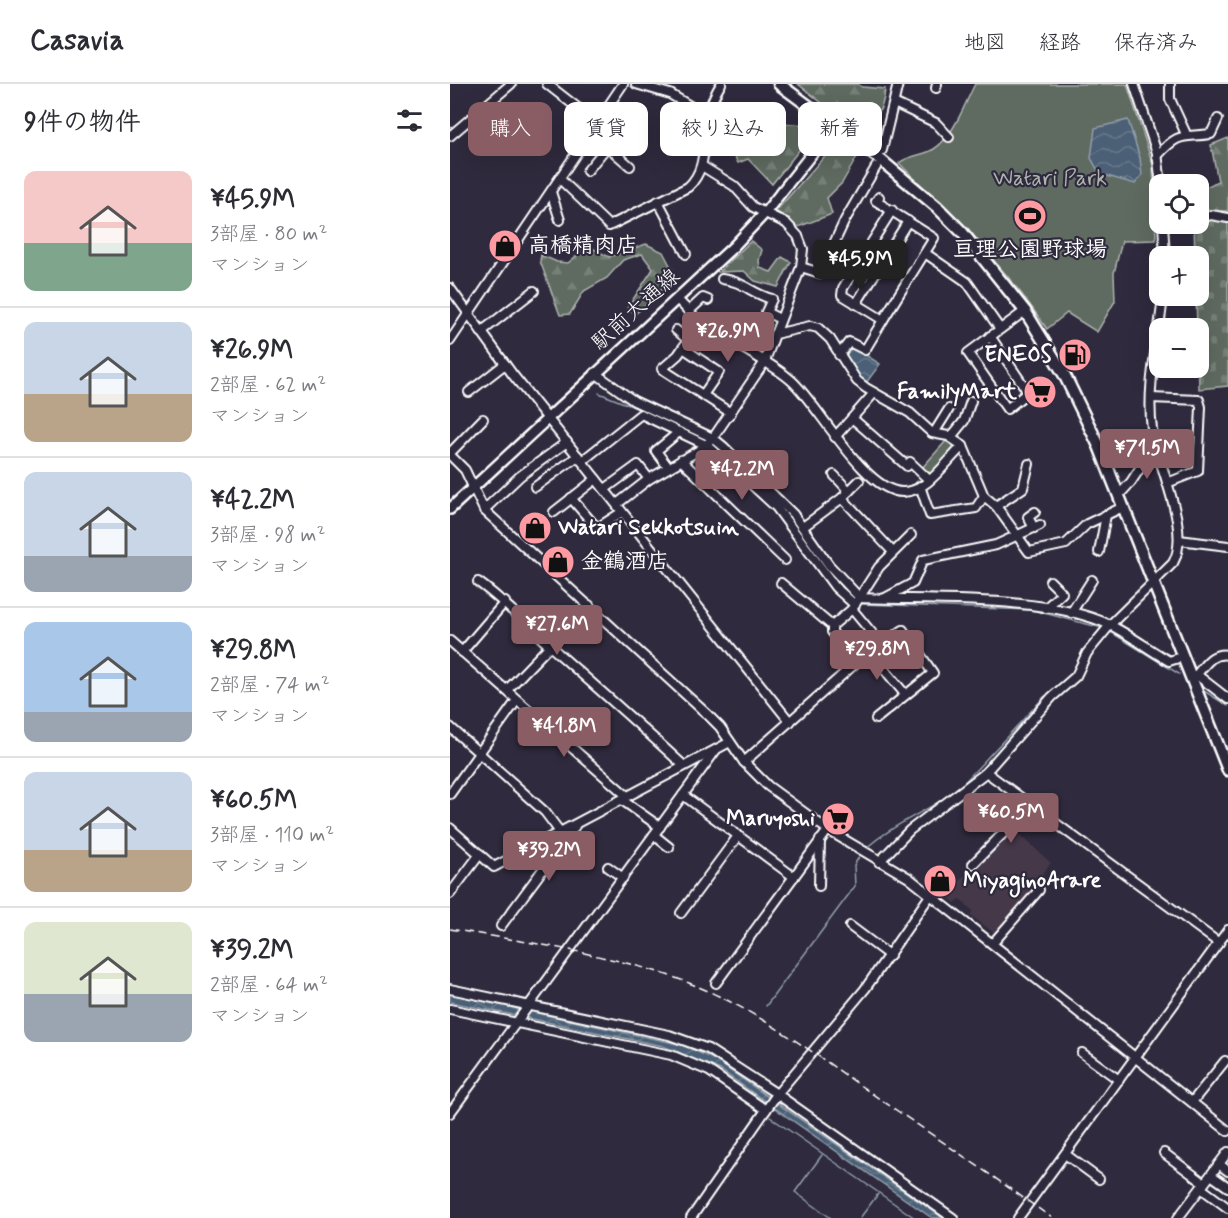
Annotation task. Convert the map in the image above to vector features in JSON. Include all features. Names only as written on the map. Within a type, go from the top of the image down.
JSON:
[{"type":"highway","points":[[779,84],[802,102]]},
{"type":"highway","points":[[875,156],[937,207],[962,232],[1025,311],[1077,399],[1119,495],[1182,657],[1194,677],[1228,770]]},
{"type":"main road","name":"駅前大通線","points":[[450,509],[472,486],[677,299],[764,214],[810,156]]},
{"type":"street","points":[[450,136],[511,84]]},
{"type":"street","points":[[547,84],[568,102]]},
{"type":"street","points":[[610,102],[622,84]]},
{"type":"street","points":[[636,84],[670,94],[683,102]]},
{"type":"street","points":[[713,102],[721,84]]},
{"type":"street","points":[[882,150],[898,84]]},
{"type":"street","points":[[1134,84],[1157,156],[1160,174]]},
{"type":"street","points":[[1170,84],[1170,99],[1186,134]]},
{"type":"street","points":[[894,103],[936,123],[949,137]]},
{"type":"street","points":[[1157,156],[1172,142],[1186,134],[1211,134],[1218,119]]},
{"type":"street","points":[[450,341],[575,156]]},
{"type":"street","points":[[587,171],[599,156]]},
{"type":"street","points":[[618,156],[630,166]]},
{"type":"street","points":[[560,179],[609,226],[688,187],[698,178],[703,156]]},
{"type":"street","points":[[617,504],[650,479],[713,438],[764,363],[801,267],[803,249],[798,236],[780,218],[764,214],[753,207],[734,186],[702,166]]},
{"type":"street","points":[[801,267],[820,273],[845,220],[876,167]]},
{"type":"street","points":[[551,192],[560,220]]},
{"type":"street","points":[[839,355],[849,342],[865,350],[934,238],[876,201],[879,197]]},
{"type":"street","points":[[658,201],[686,254]]},
{"type":"street","points":[[883,320],[842,295],[843,288],[892,210]]},
{"type":"street","points":[[1209,216],[1228,218]]},
{"type":"street","points":[[856,304],[908,221]]},
{"type":"street","points":[[925,254],[967,282],[1000,329]]},
{"type":"street","points":[[722,279],[737,281],[759,296],[772,299],[766,312],[780,319]]},
{"type":"street","points":[[450,288],[505,364],[790,722]]},
{"type":"street","points":[[481,332],[534,291]]},
{"type":"street","points":[[688,311],[703,298],[708,300]]},
{"type":"street","points":[[677,299],[700,323],[794,382],[847,452],[885,486],[904,492],[920,486],[963,446]]},
{"type":"street","points":[[879,862],[910,830],[965,791],[986,772],[1052,697],[1076,676],[1087,653],[1110,625],[1178,556],[1179,540],[1167,483],[1155,445],[1150,410],[1162,306]]},
{"type":"street","points":[[990,336],[1028,392],[1007,409],[968,353],[990,336],[1025,311]]},
{"type":"street","points":[[720,336],[730,321]]},
{"type":"street","points":[[700,323],[683,348],[662,369],[731,413]]},
{"type":"street","points":[[732,343],[744,326]]},
{"type":"street","points":[[776,334],[810,326],[818,328],[830,339],[857,381],[903,409],[934,433],[951,437],[963,446],[984,496],[996,506],[1016,537],[1029,552],[1066,544],[1087,524],[1123,507]]},
{"type":"street","points":[[676,330],[688,340]]},
{"type":"street","points":[[683,348],[719,372],[703,395]]},
{"type":"street","points":[[469,392],[505,364]]},
{"type":"street","points":[[595,373],[634,401],[713,438],[772,492],[803,527],[881,644]]},
{"type":"street","points":[[835,437],[874,393]]},
{"type":"street","points":[[1151,398],[1199,400],[1201,407],[1198,471],[1167,483]]},
{"type":"street","points":[[951,437],[964,421],[971,401]]},
{"type":"street","points":[[934,433],[949,409]]},
{"type":"street","points":[[536,487],[641,414],[705,445],[776,507],[835,586],[856,604]]},
{"type":"street","points":[[852,418],[907,466],[910,462],[929,480]]},
{"type":"street","points":[[483,419],[450,454],[465,470],[484,510],[708,715],[744,762],[768,786],[828,830],[909,878],[931,894],[1228,1131]]},
{"type":"street","points":[[668,467],[656,451],[679,432]]},
{"type":"street","points":[[484,510],[520,476],[567,442]]},
{"type":"street","points":[[1119,495],[1131,482],[1155,445]]},
{"type":"street","points":[[681,460],[785,560]]},
{"type":"street","points":[[996,506],[1023,488],[1029,464]]},
{"type":"street","points":[[605,489],[638,465],[650,479]]},
{"type":"street","points":[[834,475],[849,491]]},
{"type":"street","points":[[554,512],[596,479]]},
{"type":"street","points":[[803,527],[842,498],[859,481]]},
{"type":"street","points":[[920,486],[930,515],[976,508],[984,496]]},
{"type":"street","points":[[572,498],[597,528],[622,512]]},
{"type":"street","points":[[842,498],[893,552]]},
{"type":"street","points":[[883,599],[913,583],[923,560],[996,545],[1016,537],[1037,526],[1028,517],[1035,512]]},
{"type":"street","points":[[1100,552],[1106,515]]},
{"type":"street","points":[[857,662],[832,632],[832,626],[856,604],[879,567],[911,535]]},
{"type":"street","points":[[1179,540],[1228,546]]},
{"type":"street","points":[[1071,613],[1092,579]]},
{"type":"street","points":[[1046,608],[1062,594],[1050,581]]},
{"type":"street","points":[[478,582],[505,602],[550,646],[684,766]]},
{"type":"street","points":[[781,583],[832,626]]},
{"type":"street","points":[[856,604],[883,599],[1027,605],[1046,608],[1110,625],[1169,662],[1182,657]]},
{"type":"street","points":[[462,652],[505,602]]},
{"type":"street","points":[[507,690],[589,605]]},
{"type":"street","points":[[744,762],[857,662],[903,630],[933,673],[904,693],[876,719]]},
{"type":"street","points":[[450,641],[507,690],[624,798],[660,827]]},
{"type":"street","points":[[870,652],[904,693]]},
{"type":"street","points":[[1228,655],[1220,653],[1213,656],[1194,677],[1228,699]]},
{"type":"street","points":[[450,794],[517,700]]},
{"type":"street","points":[[450,727],[545,812],[560,832]]},
{"type":"street","points":[[450,828],[494,867],[730,742]]},
{"type":"street","points":[[450,1113],[716,750]]},
{"type":"street","points":[[986,772],[1219,943]]},
{"type":"street","points":[[683,795],[794,877]]},
{"type":"street","points":[[973,864],[1031,805]]},
{"type":"street","points":[[501,926],[578,823]]},
{"type":"street","points":[[716,983],[828,830]]},
{"type":"street","points":[[654,835],[669,847]]},
{"type":"street","points":[[681,913],[738,836]]},
{"type":"street","points":[[819,886],[820,840]]},
{"type":"street","points":[[450,894],[480,854]]},
{"type":"street","points":[[608,867],[623,878]]},
{"type":"street","points":[[993,943],[1039,890]]},
{"type":"street","points":[[692,1218],[776,1095],[890,956],[931,894]]},
{"type":"street","points":[[850,926],[890,956]]},
{"type":"street","points":[[1018,1218],[1228,930]]},
{"type":"street","points":[[450,989],[669,1035],[688,1042],[727,1060],[953,1218]]},
{"type":"street","points":[[450,1009],[518,1021],[671,1055],[709,1071],[766,1109]]},
{"type":"street","points":[[1082,1053],[1119,1080]]},
{"type":"street","points":[[1192,1102],[1225,1061]]},
{"type":"street","points":[[1178,1218],[1228,1152]]},
{"type":"street","points":[[1164,1153],[1228,1208]]},
{"type":"street","points":[[1065,1154],[1099,1179]]},
{"type":"street","points":[[1219,1164],[1228,1171]]},
{"type":"street","points":[[1211,1175],[1228,1187]]},
{"type":"shaded area","points":[[1013,828],[1051,863],[1036,882],[1040,886],[997,935],[970,915],[973,911],[960,899],[955,903],[945,895]]},
{"type":"green space","points":[[798,84],[858,84],[862,87],[885,89],[882,104],[882,102],[821,102]]},
{"type":"green space","name":"Watari Park","points":[[975,84],[1127,84],[1153,165],[1153,174],[1149,174],[1149,234],[1156,234],[1156,240],[1122,241],[1114,273],[1115,301],[1097,332],[1067,313],[1047,329],[995,262],[959,222],[899,163],[934,149],[958,120]]},
{"type":"green space","points":[[786,123],[798,124],[798,152],[772,184],[748,159],[738,163],[734,156],[786,156]]},
{"type":"green space","points":[[1228,138],[1228,211],[1209,211],[1209,186],[1218,181],[1211,145]]},
{"type":"green space","points":[[825,156],[857,157],[842,183],[827,198],[832,214],[798,227],[776,211]]},
{"type":"green space","points":[[1209,221],[1228,223],[1228,386],[1199,389],[1199,378],[1209,378],[1209,318],[1197,318],[1196,306],[1209,306],[1209,246],[1195,246],[1194,234],[1209,234]]},
{"type":"green space","points":[[751,241],[762,250],[759,260],[760,268],[771,272],[782,257],[791,262],[778,287],[755,281],[744,271],[719,272]]},
{"type":"green space","points":[[646,244],[663,252],[672,269],[659,294],[635,314],[628,307],[653,269],[642,254],[623,260],[607,278],[584,291],[570,314],[560,315],[540,261],[541,255],[557,262],[568,263],[588,246],[609,257]]},
{"type":"green space","points":[[946,441],[951,441],[956,447],[929,477],[921,469]]},
{"type":"water","points":[[1128,120],[1140,158],[1142,175],[1135,184],[1100,174],[1091,158],[1095,128]]},
{"type":"water","points":[[853,347],[880,364],[866,383],[861,380],[846,357],[848,348]]},
{"type":"water","points":[[450,994],[683,1045],[715,1060],[943,1218],[932,1218],[720,1070],[663,1046],[450,1002]]},
{"type":"waterway","points":[[599,393],[659,417]]},
{"type":"waterway","points":[[666,420],[704,440]]},
{"type":"waterway","points":[[712,445],[751,478]]},
{"type":"waterway","points":[[784,511],[813,551]]},
{"type":"waterway","points":[[832,576],[849,595]]},
{"type":"waterway","points":[[861,604],[1032,610],[1102,628]]},
{"type":"waterway","points":[[1094,637],[1101,628]]},
{"type":"waterway","points":[[1109,631],[1179,674]]},
{"type":"waterway","points":[[1204,691],[1228,706]]},
{"type":"waterway","points":[[960,787],[1045,696]]},
{"type":"waterway","points":[[866,848],[887,832],[951,794]]},
{"type":"waterway","points":[[766,1006],[855,886],[854,865],[859,857]]},
{"type":"waterway","points":[[701,1072],[715,1080]]},
{"type":"waterway","points":[[770,1117],[915,1218]]},
{"type":"waterway","points":[[822,1155],[795,1192],[831,1218]]},
{"type":"waterway","points":[[860,1218],[878,1194]]},
{"type":"railway","points":[[450,929],[602,957],[661,973],[713,993],[760,1018],[804,1046],[1052,1218]]},
{"type":"place","name":"亘理公園野球場","points":[[1030,216]]},
{"type":"place","name":"高橋精肉店","points":[[505,246]]},
{"type":"place","name":"ENEOS","points":[[1075,355]]},
{"type":"place","name":"FamilyMart","points":[[1040,392]]},
{"type":"place","name":"Watari Sekkotsuin","points":[[535,528]]},
{"type":"place","name":"金鶴酒店","points":[[558,562]]},
{"type":"place","name":"Maruyoshi","points":[[838,819]]},
{"type":"place","name":"MiyaginoArare","points":[[940,881]]}]
